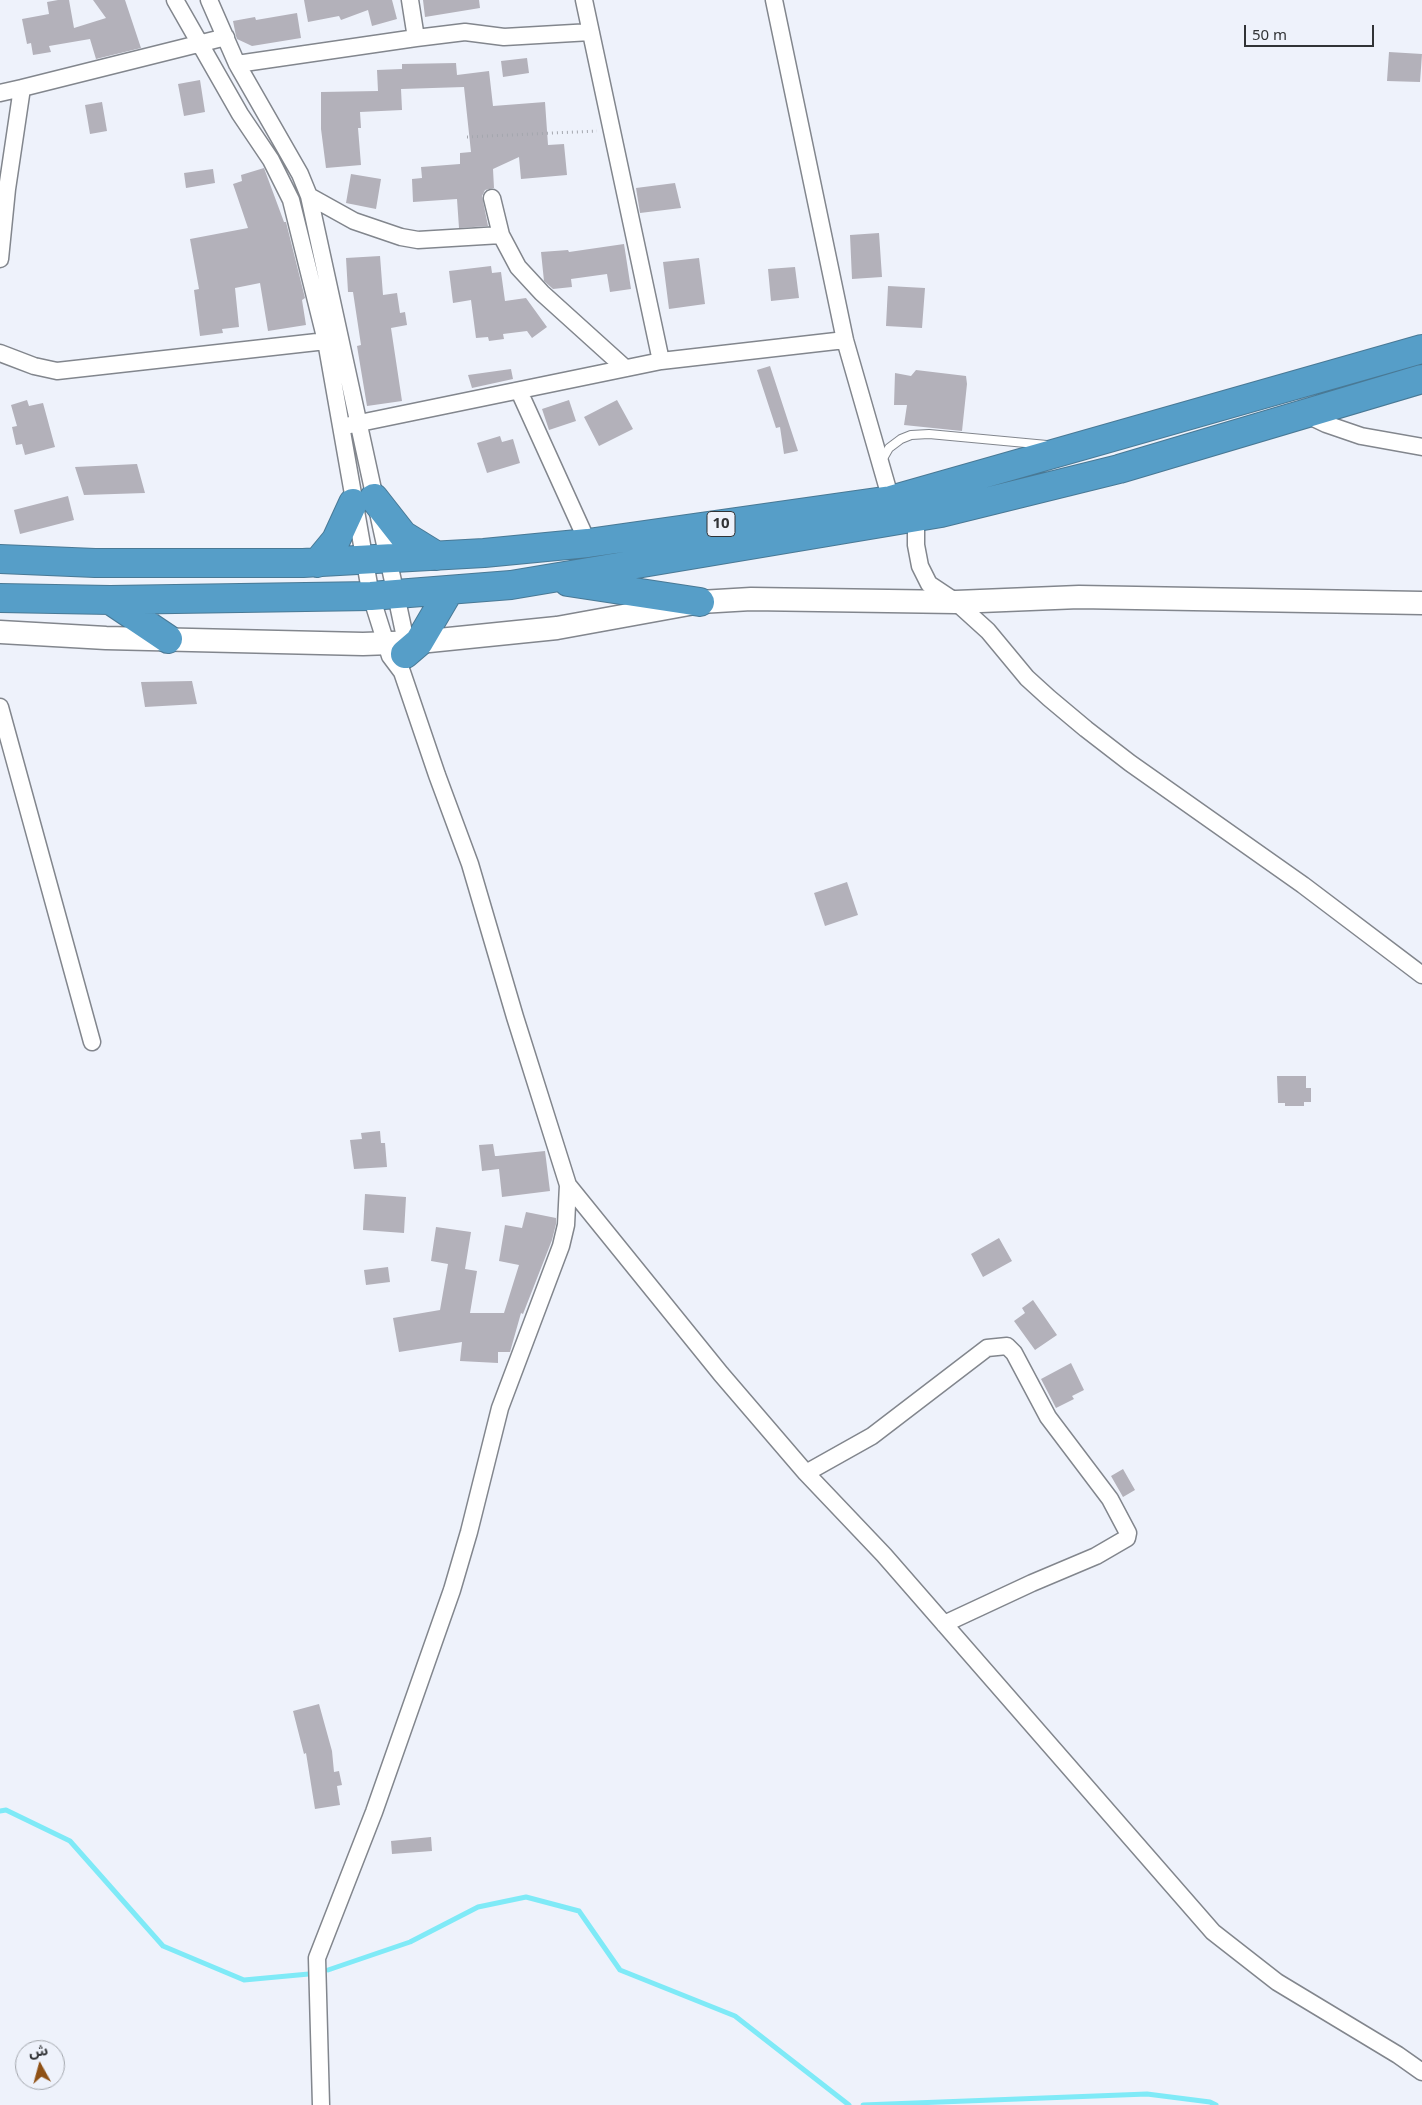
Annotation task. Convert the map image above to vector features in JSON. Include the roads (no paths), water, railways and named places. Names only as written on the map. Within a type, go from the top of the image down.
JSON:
[{"type":"highway","name":"10","points":[[0,560],[105,563],[317,563],[437,556],[588,543],[891,500],[1422,349]]},
{"type":"highway","name":"10","points":[[0,598],[110,600],[384,595],[449,591],[545,579],[941,514],[1119,469],[1422,379]]},
{"type":"highway","points":[[317,563],[364,501],[404,535],[437,556]]},
{"type":"highway","points":[[545,579],[700,602]]},
{"type":"highway","points":[[404,650],[449,591]]},
{"type":"highway","points":[[110,600],[168,639]]},
{"type":"street","points":[[175,0],[240,114],[283,182],[291,200],[326,341],[341,426],[364,501],[384,595],[404,650]]},
{"type":"street","points":[[209,0],[237,64],[300,174],[309,196],[360,423],[364,501],[384,595],[404,650],[437,776],[470,864],[515,1017],[568,1185],[566,1225],[561,1246],[500,1408],[469,1532],[452,1590],[374,1812],[317,1958],[321,2105]]},
{"type":"street","points":[[410,0],[416,38]]},
{"type":"street","points":[[584,0],[661,361]]},
{"type":"street","points":[[774,0],[845,340],[891,500]]},
{"type":"street","points":[[237,64],[465,32],[504,37],[591,32]]},
{"type":"street","points":[[0,93],[226,37]]},
{"type":"street","points":[[0,259],[7,189],[22,88]]},
{"type":"street","points":[[309,196],[354,221],[400,237],[418,240],[501,235]]},
{"type":"street","points":[[492,198],[501,235],[518,267],[542,293],[625,368]]},
{"type":"street","points":[[341,426],[661,361],[845,340]]},
{"type":"street","points":[[0,353],[48,370],[64,370],[326,341]]},
{"type":"street","points":[[519,391],[588,543]]},
{"type":"street","points":[[1305,414],[1326,424],[1361,436],[1422,447]]},
{"type":"street","points":[[916,517],[916,545],[924,578],[934,588],[956,602],[988,631],[1028,678],[1086,730],[1303,885],[1422,975]]},
{"type":"street","points":[[0,632],[363,644],[404,650],[557,628],[700,602],[790,599],[956,602],[1079,597],[1422,603]]},
{"type":"street","points":[[0,707],[92,1042]]},
{"type":"street","points":[[568,1185],[721,1374],[806,1473],[884,1555],[1213,1932],[1277,1982],[1398,2055],[1422,2072]]},
{"type":"street","points":[[806,1473],[872,1436],[987,1348],[1007,1346],[1014,1352],[1048,1417],[1110,1499],[1128,1533],[1127,1538],[1096,1556],[944,1624]]},
{"type":"lane","points":[[880,463],[889,448],[901,439],[911,435],[928,434],[1079,448]]},
{"type":"waterway","points":[[0,1811],[6,1810],[70,1841],[163,1946],[244,1980],[309,1974]]},
{"type":"waterway","points":[[328,1970],[410,1942],[478,1907],[526,1897],[579,1911],[620,1970],[735,2016],[849,2105]]},
{"type":"waterway","points":[[863,2105],[1147,2094],[1210,2102],[1216,2105]]}]
